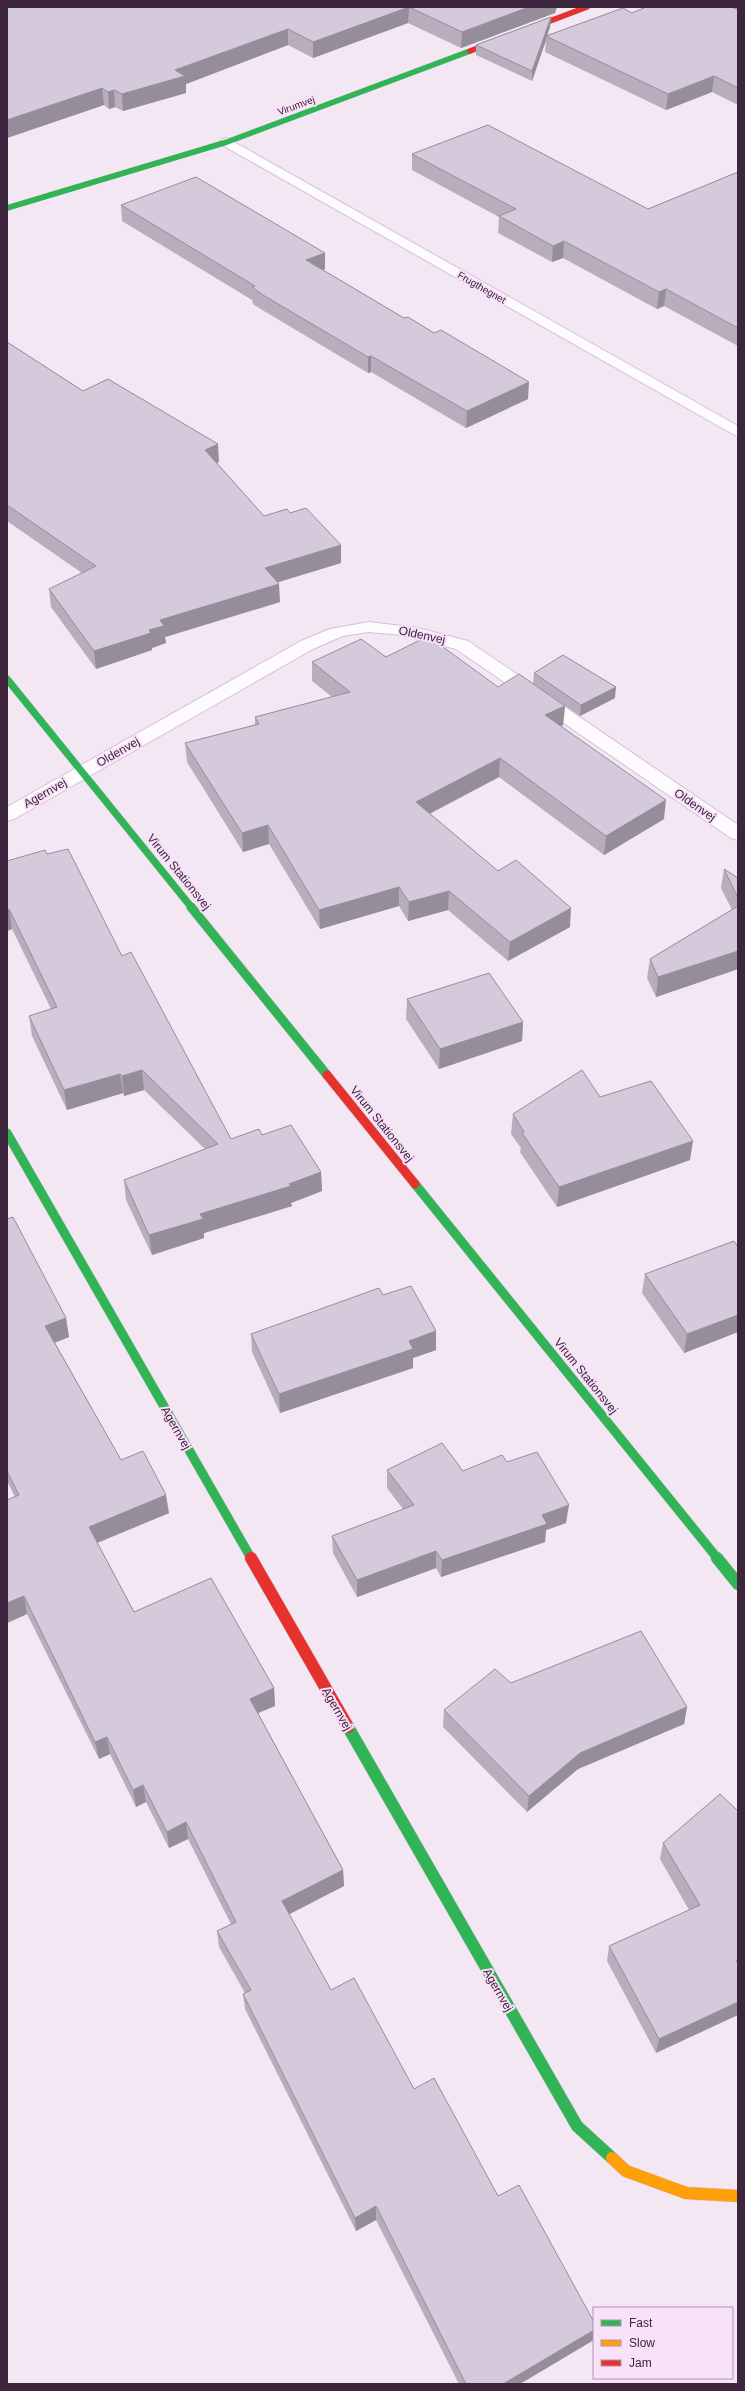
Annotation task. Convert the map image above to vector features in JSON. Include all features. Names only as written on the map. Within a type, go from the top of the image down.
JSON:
[{"type":"street","name":"Virumvej","points":[[7,208],[227,142],[587,7]]},
{"type":"street","name":"Frugthegnet","points":[[227,142],[738,432]]},
{"type":"street","name":"Oldenvej","points":[[83,772],[307,645],[342,630],[381,627],[425,634],[462,645],[738,834]]},
{"type":"street","name":"Virum Stationsvej","points":[[7,679],[738,1584]]},
{"type":"street","name":"Agernvej","points":[[7,815],[83,772]]},
{"type":"street","name":"Agernvej","points":[[7,1133],[577,2126],[626,2171],[686,2193],[738,2196]]},
{"type":"building","points":[[7,7],[409,7],[313,42],[288,29],[175,70],[185,76],[122,94],[114,90],[108,92],[102,88],[7,120]]},
{"type":"building","points":[[409,7],[529,7],[462,32]]},
{"type":"building","points":[[646,7],[732,7],[738,10],[738,88],[714,76],[668,94],[546,36],[623,8],[632,13]]},
{"type":"building","points":[[551,17],[532,71],[476,45]]},
{"type":"building","points":[[488,125],[648,209],[738,172],[738,328],[666,289],[659,292],[564,241],[553,246],[499,216],[516,209],[412,154]]},
{"type":"building","points":[[196,177],[325,253],[306,260],[404,318],[408,317],[434,333],[441,330],[529,382],[467,411],[371,356],[368,357],[263,295],[252,287],[255,286],[121,205]]},
{"type":"building","points":[[7,342],[83,391],[108,379],[218,444],[205,450],[264,516],[287,509],[290,513],[306,508],[341,545],[265,568],[279,584],[160,620],[164,626],[149,630],[151,633],[94,651],[49,589],[96,566],[7,505]]},
{"type":"building","points":[[428,636],[498,687],[519,674],[565,706],[545,715],[666,800],[606,836],[500,758],[416,802],[498,871],[516,860],[571,908],[510,942],[449,891],[409,902],[399,887],[319,910],[268,825],[242,833],[185,743],[259,724],[255,717],[350,692],[312,662],[361,639],[386,657]]},
{"type":"building","points":[[563,655],[616,687],[581,705],[534,673]]},
{"type":"building","points":[[68,849],[122,956],[131,952],[231,1139],[259,1129],[262,1135],[291,1125],[321,1172],[289,1184],[291,1186],[200,1214],[203,1219],[149,1235],[124,1180],[218,1144],[142,1070],[122,1076],[120,1074],[64,1090],[29,1016],[57,1007],[9,909],[7,910],[7,861],[45,850],[47,854]]},
{"type":"building","points":[[724,869],[738,878],[738,898]]},
{"type":"building","points":[[738,906],[738,951],[658,977],[650,959]]},
{"type":"building","points":[[489,973],[523,1022],[440,1049],[407,999]]},
{"type":"building","points":[[582,1070],[600,1097],[651,1081],[693,1141],[559,1187],[522,1133],[524,1132],[513,1114]]},
{"type":"building","points":[[13,1217],[66,1318],[45,1326],[121,1460],[143,1451],[166,1495],[89,1527],[134,1612],[211,1578],[274,1688],[250,1699],[343,1870],[282,1901],[331,1990],[354,1978],[414,2089],[434,2078],[498,2196],[519,2185],[593,2320],[593,2331],[503,2384],[466,2384],[376,2206],[355,2218],[243,1994],[251,1990],[217,1931],[236,1922],[186,1822],[167,1832],[143,1785],[133,1790],[107,1737],[95,1742],[24,1596],[7,1603],[7,1500],[19,1495],[7,1471],[7,1219]]},
{"type":"building","points":[[734,1241],[738,1247],[738,1315],[687,1334],[645,1274]]},
{"type":"building","points":[[411,1286],[436,1331],[409,1341],[413,1349],[279,1394],[251,1334],[379,1288],[383,1295]]},
{"type":"building","points":[[442,1443],[463,1471],[502,1455],[507,1462],[537,1452],[569,1505],[542,1515],[547,1524],[442,1560],[436,1551],[357,1580],[332,1536],[414,1505],[387,1470]]},
{"type":"building","points":[[641,1631],[687,1707],[580,1753],[529,1796],[444,1710],[495,1669],[511,1683]]},
{"type":"building","points":[[720,1794],[738,1811],[738,1960],[736,1961],[738,1963],[738,2002],[659,2039],[609,1946],[700,1905],[663,1843]]},
{"type":"traffic: fast","points":[[7,208],[227,142],[470,51]]},
{"type":"traffic: fast","points":[[7,679],[327,1075]]},
{"type":"traffic: fast","points":[[7,1133],[251,1558]]},
{"type":"traffic: fast","points":[[415,1184],[738,1584]]},
{"type":"traffic: fast","points":[[348,1727],[577,2126],[612,2158]]},
{"type":"traffic: slow","points":[[612,2158],[626,2171],[686,2193],[738,2196]]},
{"type":"traffic: jam","points":[[470,51],[587,7]]},
{"type":"traffic: jam","points":[[327,1075],[415,1184]]},
{"type":"traffic: jam","points":[[251,1558],[348,1727]]}]
